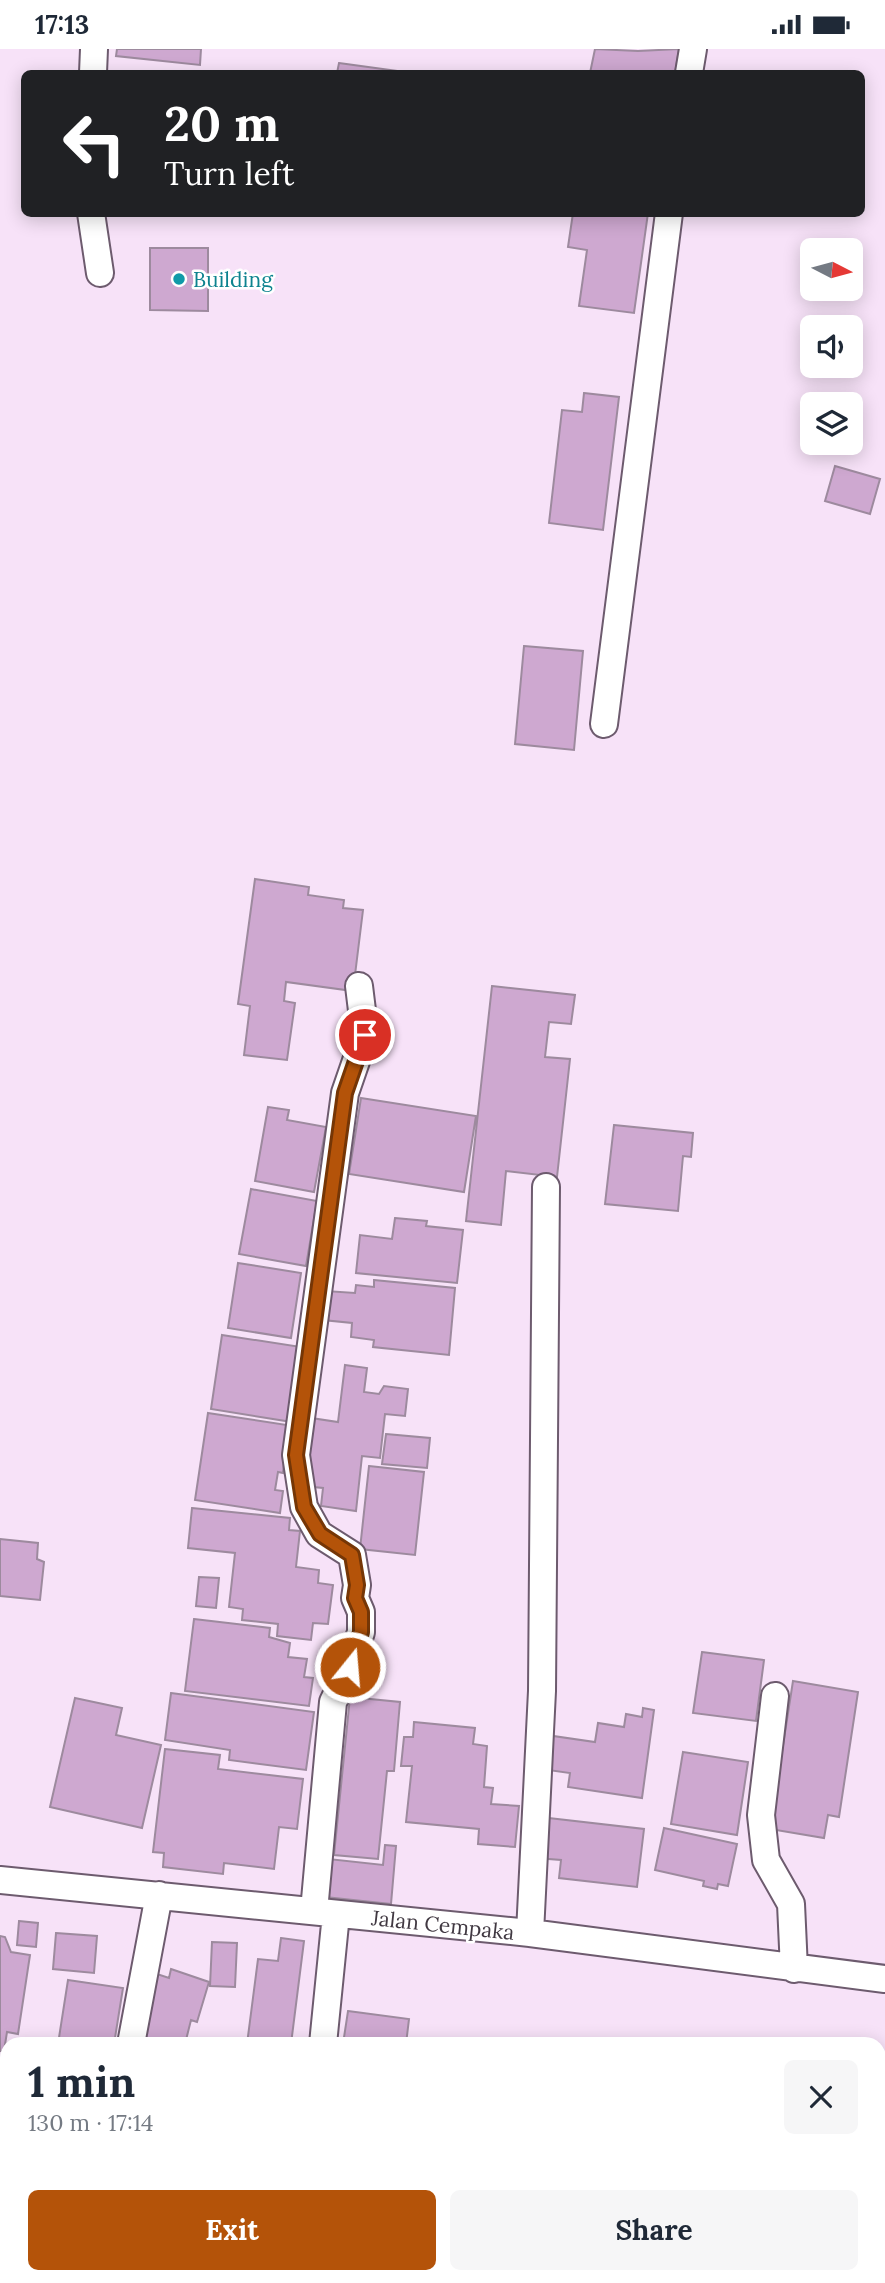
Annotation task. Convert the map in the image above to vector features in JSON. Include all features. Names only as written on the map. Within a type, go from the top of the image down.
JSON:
[{"type":"street","points":[[93,70],[94,49]]},
{"type":"street","points":[[690,70],[693,49]]},
{"type":"street","points":[[92,217],[100,273]]},
{"type":"street","points":[[604,724],[668,217]]},
{"type":"street","points":[[323,2037],[333,1702],[350,1667],[361,1632],[361,1612],[355,1598],[357,1585],[352,1555],[320,1534],[304,1507],[296,1455],[345,1093],[365,1035],[359,986]]},
{"type":"street","points":[[530,1933],[542,1691],[546,1187]]},
{"type":"street","points":[[775,1696],[761,1815],[766,1860],[791,1904],[794,1969]]},
{"type":"street","name":"Jalan Cempaka","points":[[0,1880],[530,1933],[885,1979]]},
{"type":"street","points":[[132,2037],[159,1895]]},
{"type":"building","points":[[117,49],[201,49],[200,65],[116,56]]},
{"type":"building","points":[[595,49],[679,49],[676,70],[591,70]]},
{"type":"building","points":[[339,63],[390,70],[338,70]]},
{"type":"building","points":[[572,217],[647,217],[634,313],[579,306],[587,250],[568,247]]},
{"type":"building","name":"Building","points":[[150,248],[208,248],[208,311],[150,310]]},
{"type":"building","points":[[584,393],[619,397],[603,530],[549,523],[562,410],[582,412]]},
{"type":"building","points":[[835,466],[880,479],[870,514],[825,501]]},
{"type":"building","points":[[524,646],[583,651],[574,750],[515,744]]},
{"type":"building","points":[[255,879],[309,887],[308,895],[344,900],[343,908],[363,910],[353,991],[286,982],[284,1001],[295,1003],[287,1060],[244,1055],[250,1006],[238,1004]]},
{"type":"building","points":[[492,986],[575,995],[571,1024],[549,1022],[545,1057],[570,1059],[557,1177],[506,1171],[501,1225],[466,1221]]},
{"type":"building","points":[[361,1098],[476,1116],[464,1192],[349,1174]]},
{"type":"building","points":[[268,1107],[289,1110],[287,1120],[326,1127],[314,1192],[255,1181]]},
{"type":"building","points":[[614,1125],[693,1133],[691,1157],[683,1156],[678,1211],[605,1204]]},
{"type":"building","points":[[251,1189],[317,1201],[306,1266],[239,1254]]},
{"type":"building","points":[[395,1218],[427,1221],[426,1226],[463,1230],[457,1283],[356,1273],[360,1235],[392,1239]]},
{"type":"building","points":[[238,1263],[301,1273],[291,1338],[228,1328]]},
{"type":"building","points":[[374,1280],[455,1288],[449,1355],[373,1347],[374,1340],[351,1337],[352,1323],[323,1320],[326,1291],[355,1293],[356,1285],[374,1287]]},
{"type":"building","points":[[222,1335],[301,1347],[292,1422],[211,1409]]},
{"type":"building","points":[[345,1365],[367,1368],[364,1392],[379,1394],[384,1386],[408,1389],[405,1416],[385,1414],[380,1458],[362,1456],[356,1511],[321,1506],[323,1488],[303,1486],[311,1418],[338,1422]]},
{"type":"building","points":[[208,1413],[287,1425],[283,1473],[278,1472],[275,1490],[283,1491],[280,1513],[195,1500]]},
{"type":"building","points":[[386,1434],[430,1438],[427,1468],[382,1464]]},
{"type":"building","points":[[369,1466],[424,1472],[415,1555],[360,1549]]},
{"type":"building","points":[[192,1508],[290,1518],[289,1530],[300,1531],[296,1567],[319,1570],[318,1583],[333,1585],[328,1624],[313,1623],[311,1640],[277,1636],[278,1624],[242,1620],[243,1609],[229,1607],[235,1553],[188,1548]]},
{"type":"building","points":[[0,1539],[38,1543],[37,1559],[44,1562],[40,1600],[0,1596]]},
{"type":"building","points":[[199,1577],[219,1578],[216,1608],[196,1606]]},
{"type":"building","points":[[194,1619],[270,1628],[269,1637],[290,1643],[288,1657],[307,1659],[304,1677],[313,1678],[309,1706],[185,1691]]},
{"type":"building","points":[[702,1652],[764,1660],[756,1721],[693,1713]]},
{"type":"building","points":[[793,1681],[858,1692],[839,1817],[828,1815],[824,1838],[770,1829]]},
{"type":"building","points":[[171,1693],[314,1712],[306,1770],[229,1760],[230,1750],[165,1740]]},
{"type":"building","points":[[350,1697],[400,1702],[394,1771],[387,1771],[378,1859],[334,1855]]},
{"type":"building","points":[[75,1698],[122,1708],[116,1735],[161,1745],[142,1828],[50,1807]]},
{"type":"building","points":[[643,1708],[654,1710],[642,1798],[568,1787],[570,1773],[548,1770],[553,1736],[595,1742],[598,1723],[624,1727],[626,1714],[642,1717]]},
{"type":"building","points":[[414,1722],[475,1728],[473,1744],[487,1746],[484,1787],[493,1788],[491,1804],[519,1806],[515,1847],[478,1844],[479,1829],[406,1822],[412,1766],[401,1766],[404,1737],[413,1737]]},
{"type":"building","points":[[165,1749],[220,1755],[218,1769],[303,1779],[297,1829],[279,1827],[274,1869],[224,1863],[223,1874],[163,1867],[164,1853],[153,1852]]},
{"type":"building","points":[[683,1752],[748,1762],[737,1835],[671,1824]]},
{"type":"building","points":[[540,1817],[644,1829],[637,1887],[559,1878],[561,1860],[536,1858]]},
{"type":"building","points":[[664,1828],[737,1844],[728,1886],[718,1884],[717,1889],[703,1886],[704,1881],[655,1870]]},
{"type":"building","points":[[385,1845],[396,1846],[391,1904],[325,1897],[329,1859],[383,1865]]},
{"type":"building","points":[[19,1921],[38,1923],[36,1947],[17,1945]]},
{"type":"building","points":[[56,1933],[97,1936],[94,1973],[53,1969]]},
{"type":"building","points":[[0,1936],[5,1937],[11,1952],[30,1955],[18,2034],[7,2032],[6,2037],[0,2037]]},
{"type":"building","points":[[281,1938],[304,1941],[292,2037],[248,2037],[258,1959],[278,1961]]},
{"type":"building","points":[[212,1942],[237,1943],[235,1987],[210,1986]]},
{"type":"building","points":[[171,1969],[209,1982],[197,2022],[191,2020],[187,2037],[140,2036],[157,1974],[169,1978]]},
{"type":"building","points":[[68,1980],[123,1988],[115,2037],[59,2037]]},
{"type":"building","points":[[348,2011],[409,2019],[407,2037],[344,2037]]},
{"type":"place","name":"Building","points":[[179,279]]},
{"type":"route","points":[[350,1667],[361,1632],[361,1612],[355,1598],[357,1585],[352,1555],[320,1534],[304,1507],[296,1455],[345,1093],[365,1035]]}]
